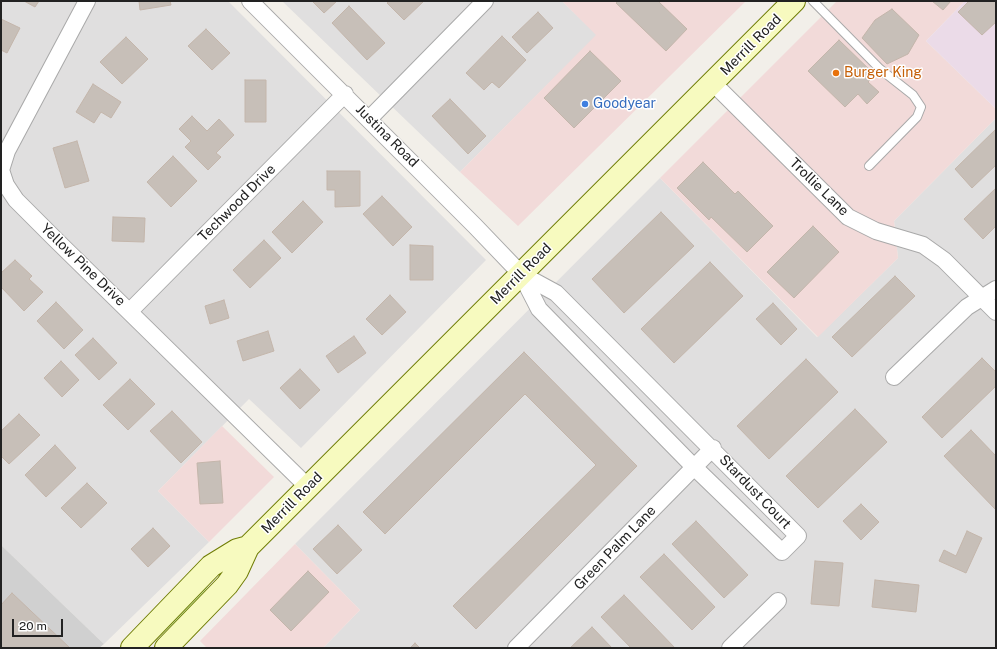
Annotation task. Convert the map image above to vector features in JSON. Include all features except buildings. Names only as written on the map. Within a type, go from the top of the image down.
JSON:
[{"type":"main road","name":"Merrill Road","points":[[166,648],[227,585],[237,571],[248,547],[794,1]]},
{"type":"main road","name":"Merrill Road","points":[[132,648],[211,566],[237,550],[248,547]]},
{"type":"street","name":"Yellow Pine Drive","points":[[87,1],[7,151],[1,170],[6,185],[16,200],[308,487]]},
{"type":"street","name":"Justina Road","points":[[250,1],[345,94],[521,274]]},
{"type":"street","points":[[369,119],[485,1]]},
{"type":"street","name":"Trollie Lane","points":[[713,83],[848,217],[876,231],[923,245],[944,260],[996,312]]},
{"type":"street","name":"Techwood Drive","points":[[130,311],[345,94]]},
{"type":"street","name":"Stardust Court","points":[[521,274],[556,293],[798,536],[782,552],[694,467],[539,309],[521,274]]},
{"type":"street","points":[[894,377],[967,307],[996,289]]},
{"type":"street","name":"Green Palm Lane","points":[[516,648],[712,448]]},
{"type":"street","points":[[730,648],[778,601]]},
{"type":"lane","points":[[813,1],[880,69],[913,95],[921,107],[917,117],[869,166]]},
{"type":"shaded area","points":[[1,1],[228,1],[486,260],[301,448],[249,399],[158,491],[209,542],[104,644],[1,545]]},
{"type":"shaded area","points":[[282,1],[562,1],[597,35],[460,172]]},
{"type":"shaded area","points":[[562,1],[746,1],[518,226],[460,172],[596,35]]},
{"type":"shaded area","points":[[837,1],[965,1],[926,41],[996,109],[996,118],[894,221],[898,258],[818,337],[660,178]]},
{"type":"shaded area","points":[[965,1],[996,1],[996,109],[926,41]]},
{"type":"shaded area","points":[[996,118],[996,648],[323,648],[360,610],[295,544],[660,178],[817,337],[898,258],[894,221]]},
{"type":"shaded area","points":[[222,426],[274,477],[209,542],[158,491]]},
{"type":"shaded area","points":[[295,544],[360,610],[323,648],[207,648],[200,641]]},
{"type":"shaded area","points":[[1,545],[104,644],[99,648],[1,648]]},
{"type":"green space","points":[[212,579],[202,597],[155,641],[154,639]]},
{"type":"place","name":"Burger King","points":[[836,73]]},
{"type":"place","name":"Goodyear","points":[[585,104]]}]
